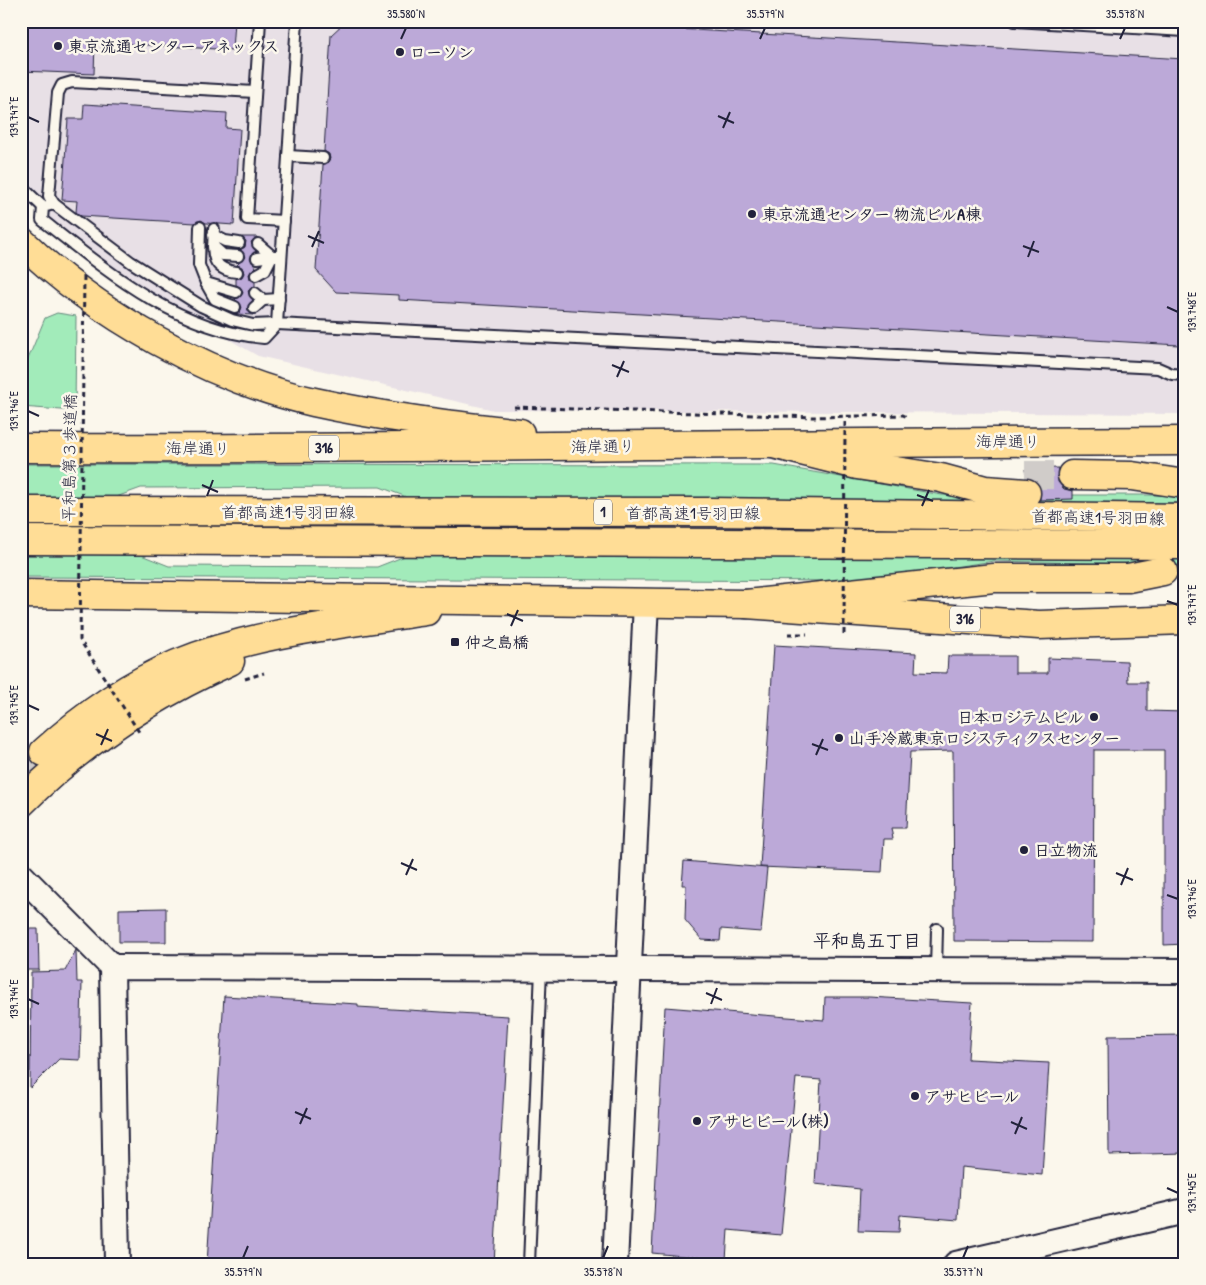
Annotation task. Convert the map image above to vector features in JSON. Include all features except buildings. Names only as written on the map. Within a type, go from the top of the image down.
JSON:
[{"type":"main road","points":[[21,241],[77,290],[121,318],[214,368],[260,386],[313,402],[418,421],[627,445]]},
{"type":"main road","name":"海岸通り","points":[[21,448],[464,448],[1185,441]]},
{"type":"main road","points":[[773,444],[857,465],[941,478],[986,490],[1026,484]]},
{"type":"main road","points":[[1073,484],[1132,489],[1173,483]]},
{"type":"main road","name":"首都高速1号羽田線","points":[[21,511],[710,512],[1185,518]]},
{"type":"main road","name":"首都高速1号羽田線","points":[[21,540],[1185,545]]},
{"type":"main road","points":[[746,604],[1005,577],[1128,578],[1174,571]]},
{"type":"main road","name":"316","points":[[21,594],[498,599],[746,604],[1039,625],[1185,620]]},
{"type":"main road","points":[[44,752],[77,722],[108,701],[177,664],[248,642],[300,631],[498,599]]},
{"type":"main road","points":[[21,803],[78,752],[122,720],[170,691],[224,664],[300,631]]},
{"type":"street","points":[[615,1264],[646,602]]},
{"type":"street","points":[[21,875],[112,967],[117,1264]]},
{"type":"street","points":[[112,967],[1185,971]]},
{"type":"street","points":[[956,1264],[1185,1211]]},
{"type":"lane","points":[[260,21],[247,219],[284,221]]},
{"type":"lane","points":[[43,207],[42,220],[110,274],[138,293],[186,317],[236,336],[264,338],[277,324],[279,299],[276,256],[284,221],[297,21]]},
{"type":"lane","points":[[1015,21],[1185,31]]},
{"type":"lane","points":[[256,92],[72,82],[62,85],[58,93],[49,196],[54,204],[131,262],[201,306],[232,320],[253,324],[1158,368],[1172,374],[1185,374]]},
{"type":"lane","points":[[288,156],[323,158]]},
{"type":"lane","points":[[21,186],[43,207]]},
{"type":"lane","points":[[43,207],[54,204]]},
{"type":"lane","points":[[200,227],[199,265],[206,283],[215,300],[235,306]]},
{"type":"lane","points":[[237,272],[226,271],[217,265],[212,254],[214,232],[224,241],[239,243]]},
{"type":"lane","points":[[258,244],[276,256]]},
{"type":"lane","points":[[213,246],[223,255],[238,256]]},
{"type":"lane","points":[[257,258],[276,256]]},
{"type":"lane","points":[[256,275],[265,270],[276,256]]},
{"type":"lane","points":[[206,283],[236,292]]},
{"type":"lane","points":[[255,293],[263,300]]},
{"type":"lane","points":[[254,308],[263,300],[279,299]]},
{"type":"lane","points":[[936,970],[937,929]]},
{"type":"lane","points":[[529,1264],[541,970]]},
{"type":"path","name":"平和島第３歩道橋","points":[[84,276],[80,640],[139,732]]},
{"type":"path","points":[[509,406],[814,417],[903,415],[910,419]]},
{"type":"path","points":[[844,634],[845,422]]},
{"type":"shaded area","points":[[21,21],[1185,21],[1185,414],[494,410],[258,356],[139,288],[43,217],[21,194]]},
{"type":"green space","points":[[57,313],[76,316],[75,411],[21,407],[21,376],[45,318]]},
{"type":"green space","points":[[21,464],[774,465],[942,495],[1178,495],[1180,501],[1178,503],[412,499],[380,487],[141,488],[105,501],[21,501]]},
{"type":"green space","points":[[21,553],[136,553],[169,566],[377,567],[405,556],[1179,558],[1181,560],[1179,565],[994,561],[858,581],[21,577]]},
{"type":"tunnel","points":[[1025,475],[1072,475]]},
{"type":"tunnel","points":[[21,773],[44,752]]},
{"type":"place","name":"東京流通センター アネックス","points":[[58,46]]},
{"type":"place","name":"ローソン","points":[[400,52]]},
{"type":"place","name":"東京流通センター 物流ビルA棟","points":[[752,214]]},
{"type":"place","name":"仲之島橋","points":[[455,642]]},
{"type":"place","name":"日本ロジテムビル","points":[[1094,717]]},
{"type":"place","name":"山手冷蔵東京ロジスティクスセンター","points":[[839,738]]},
{"type":"place","name":"日立物流","points":[[1024,850]]},
{"type":"place","name":"アサヒビール","points":[[915,1096]]},
{"type":"place","name":"アサヒビール(株)","points":[[697,1121]]},
{"type":"district","name":"平和島五丁目","points":[[867,941]]}]
